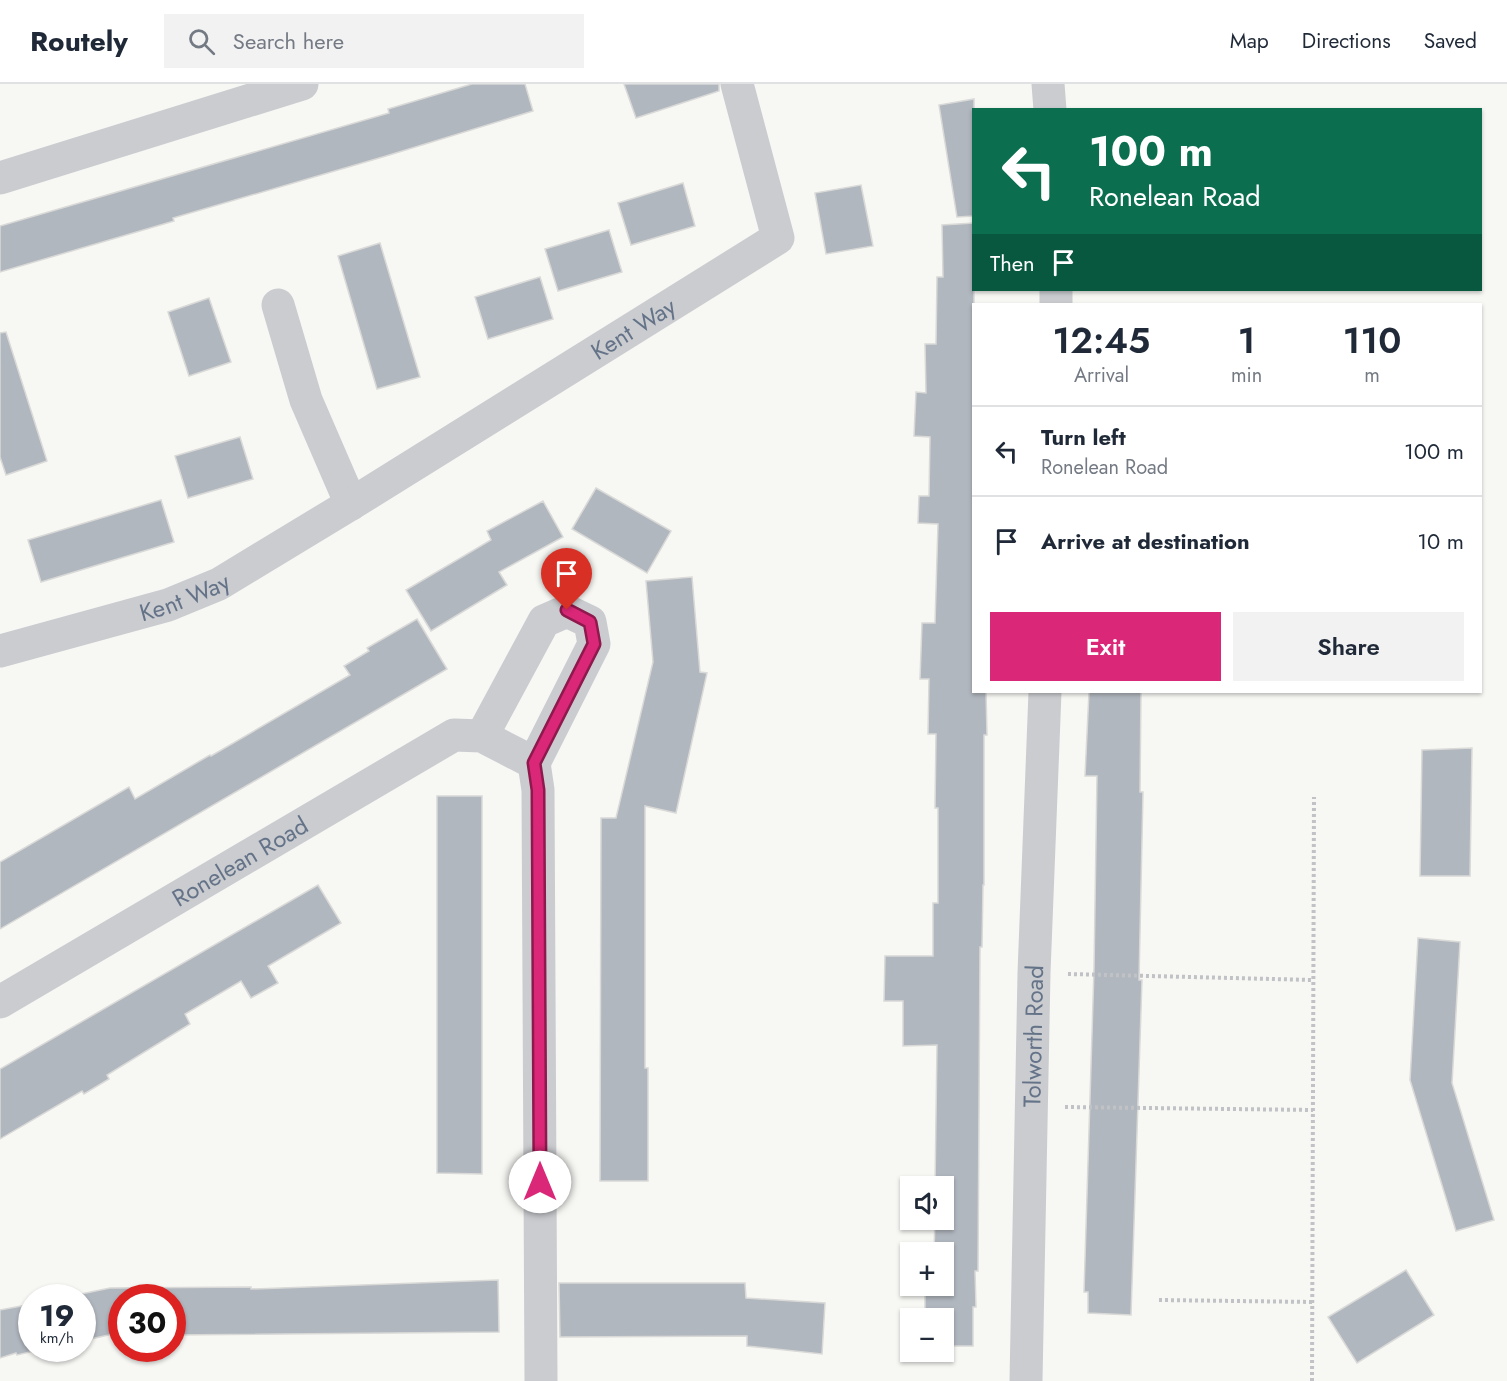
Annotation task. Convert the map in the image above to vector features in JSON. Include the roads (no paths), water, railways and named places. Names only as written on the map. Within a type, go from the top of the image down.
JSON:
[{"type":"street","points":[[0,178],[303,84]]},
{"type":"street","name":"Kent Way","points":[[0,651],[168,605],[219,584],[778,238],[737,84]]},
{"type":"street","points":[[1048,84],[1050,108]]},
{"type":"street","points":[[278,305],[306,400],[351,504]]},
{"type":"street","points":[[482,736],[544,621],[567,610],[590,622],[594,644],[534,763],[538,790],[541,1381]]},
{"type":"street","name":"Tolworth Road","points":[[1026,1381],[1034,973],[1045,693]]},
{"type":"street","name":"Ronelean Road","points":[[0,1002],[454,735],[482,736],[534,763]]}]
